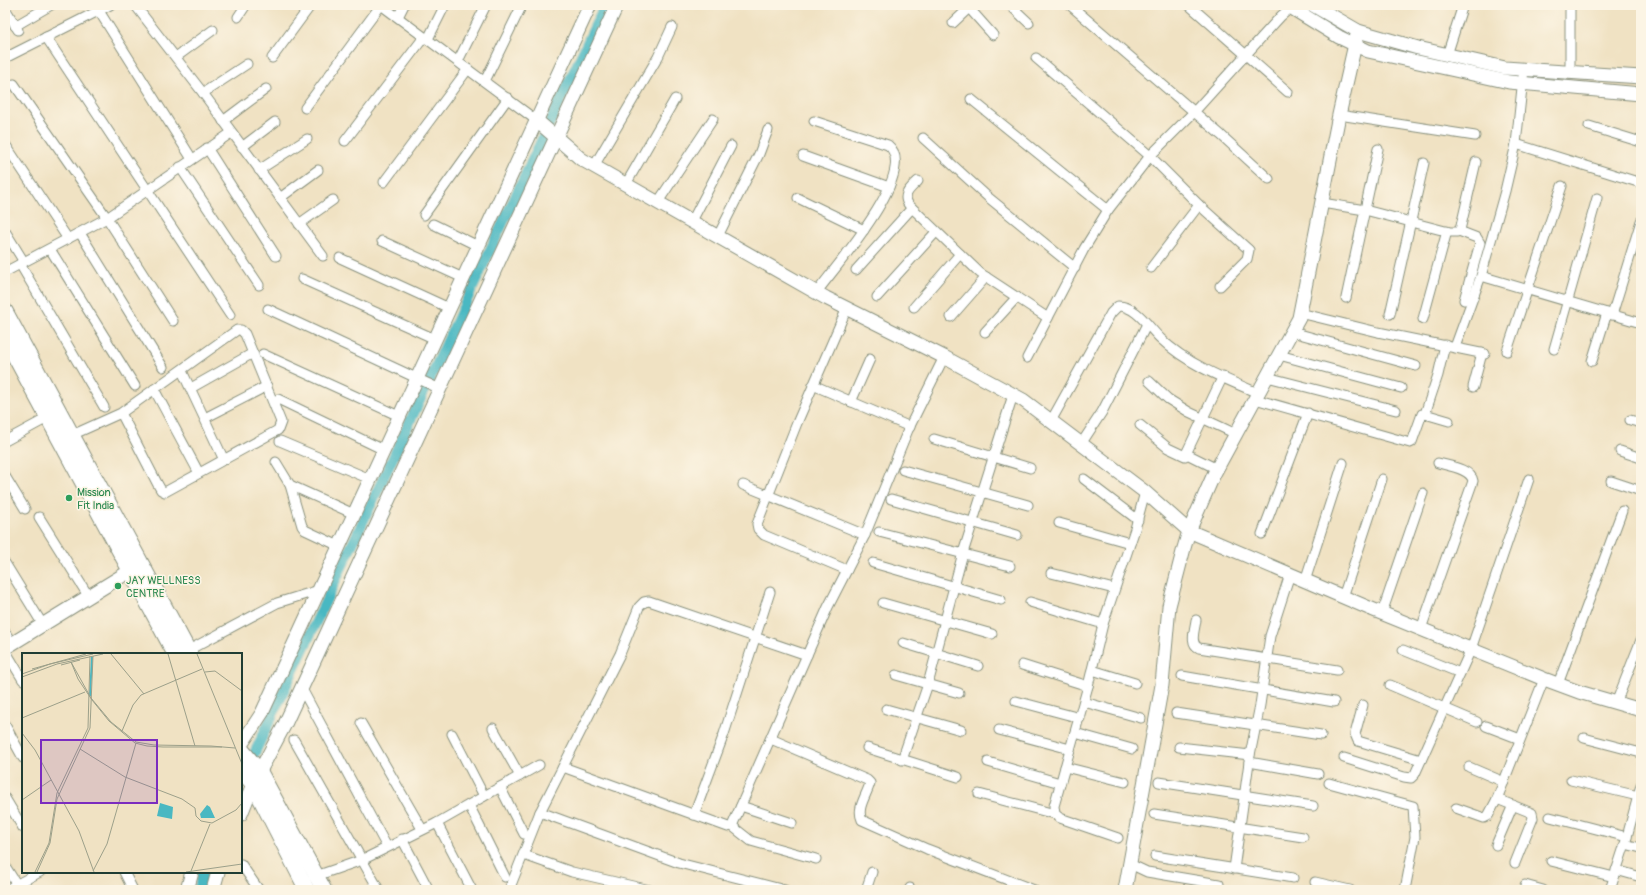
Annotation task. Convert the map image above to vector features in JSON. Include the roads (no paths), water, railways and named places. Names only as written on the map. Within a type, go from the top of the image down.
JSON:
[{"type":"main road","points":[[5,311],[10,343],[54,414],[183,653]]},
{"type":"main road","points":[[54,414],[72,435],[136,567]]},
{"type":"main road","points":[[243,750],[304,885]]},
{"type":"main road","points":[[242,771],[256,778],[324,890]]},
{"type":"street","points":[[5,8],[12,24],[51,5]]},
{"type":"street","points":[[5,58],[110,5]]},
{"type":"street","points":[[136,5],[323,256]]},
{"type":"street","points":[[238,17],[246,5]]},
{"type":"street","points":[[272,58],[311,5]]},
{"type":"street","points":[[305,108],[381,5],[537,120],[581,159],[846,308],[944,357],[1023,400],[1145,492],[1189,531],[1343,597],[1544,679],[1641,710]]},
{"type":"street","points":[[398,17],[404,5]]},
{"type":"street","points":[[345,141],[426,38],[445,5]]},
{"type":"street","points":[[458,61],[486,5]]},
{"type":"street","points":[[485,81],[522,5]]},
{"type":"street","points":[[243,750],[262,713],[590,5]]},
{"type":"street","points":[[242,812],[256,778],[302,689],[616,5]]},
{"type":"street","points":[[1010,5],[1029,23]]},
{"type":"street","points":[[1070,5],[1269,179]]},
{"type":"street","points":[[1190,5],[1288,92]]},
{"type":"street","points":[[1313,5],[1358,31],[1447,55],[1505,68],[1641,77]]},
{"type":"street","points":[[1447,55],[1463,5]]},
{"type":"street","points":[[1570,5],[1570,73]]},
{"type":"street","points":[[953,23],[970,6],[993,35]]},
{"type":"street","points":[[1027,358],[1108,210],[1150,156],[1194,112],[1291,6],[1339,37],[1368,51],[1448,70],[1521,84],[1641,94]]},
{"type":"street","points":[[99,11],[192,159]]},
{"type":"street","points":[[594,166],[658,57],[672,27]]},
{"type":"street","points":[[176,57],[213,30]]},
{"type":"street","points":[[1125,890],[1162,685],[1169,606],[1189,531],[1216,469],[1292,332],[1300,313],[1339,115],[1358,31]]},
{"type":"street","points":[[46,37],[230,315]]},
{"type":"street","points":[[1036,58],[1150,156],[1199,205],[1249,250],[1247,259],[1220,286]]},
{"type":"street","points":[[203,93],[247,64]]},
{"type":"street","points":[[384,182],[468,69]]},
{"type":"street","points":[[1455,347],[1481,276],[1505,191],[1516,144],[1521,84],[1524,70]]},
{"type":"street","points":[[14,84],[107,218],[173,321]]},
{"type":"street","points":[[223,121],[266,89]]},
{"type":"street","points":[[424,215],[508,98]]},
{"type":"street","points":[[626,184],[675,98]]},
{"type":"street","points":[[971,98],[1108,210]]},
{"type":"street","points":[[1339,115],[1475,136]]},
{"type":"street","points":[[658,202],[713,119]]},
{"type":"street","points":[[814,120],[888,145],[894,149],[896,158],[895,170],[889,187],[864,230],[817,292]]},
{"type":"street","points":[[242,148],[275,122]]},
{"type":"street","points":[[1589,126],[1641,142]]},
{"type":"street","points":[[718,236],[759,154],[768,130]]},
{"type":"street","points":[[5,272],[107,218],[231,133]]},
{"type":"street","points":[[923,138],[989,198],[1075,268]]},
{"type":"street","points":[[259,170],[306,139]]},
{"type":"street","points":[[5,144],[68,239]]},
{"type":"street","points":[[1516,144],[1641,183]]},
{"type":"street","points":[[692,221],[731,146]]},
{"type":"street","points":[[207,148],[276,256]]},
{"type":"street","points":[[1346,298],[1378,149]]},
{"type":"street","points":[[803,156],[889,187]]},
{"type":"street","points":[[1459,231],[1476,162]]},
{"type":"street","points":[[1390,314],[1412,222],[1424,163]]},
{"type":"street","points":[[180,167],[259,285]]},
{"type":"street","points":[[280,198],[318,170]]},
{"type":"street","points":[[918,181],[906,194],[906,202],[986,278],[1048,318]]},
{"type":"street","points":[[1507,351],[1562,186]]},
{"type":"street","points":[[798,198],[864,230]]},
{"type":"street","points":[[1554,349],[1597,198]]},
{"type":"street","points":[[300,224],[333,200]]},
{"type":"street","points":[[1322,203],[1365,210],[1447,231],[1459,231],[1477,238],[1480,241],[1464,300]]},
{"type":"street","points":[[1151,268],[1199,205]]},
{"type":"street","points":[[856,270],[912,208]]},
{"type":"street","points":[[1592,361],[1641,222]]},
{"type":"street","points":[[433,224],[478,246]]},
{"type":"street","points":[[5,231],[104,407]]},
{"type":"street","points":[[1423,319],[1447,231]]},
{"type":"street","points":[[877,297],[936,232]]},
{"type":"street","points":[[80,233],[163,367]]},
{"type":"street","points":[[382,241],[463,278]]},
{"type":"street","points":[[50,249],[135,386]]},
{"type":"street","points":[[914,307],[960,254]]},
{"type":"street","points":[[340,258],[449,308]]},
{"type":"street","points":[[1481,276],[1641,323]]},
{"type":"street","points":[[951,317],[986,278]]},
{"type":"street","points":[[302,279],[435,339]]},
{"type":"street","points":[[985,332],[1016,297]]},
{"type":"street","points":[[1051,421],[1115,307],[1123,306],[1131,309],[1161,339],[1188,359],[1223,376],[1257,396],[1308,413],[1376,432],[1407,444],[1412,442],[1422,414],[1425,414],[1438,374],[1444,345]]},
{"type":"street","points":[[846,308],[757,524],[758,529],[764,535],[847,570]]},
{"type":"street","points":[[268,310],[439,389]]},
{"type":"street","points":[[1300,313],[1378,332],[1483,353],[1473,387]]},
{"type":"street","points":[[1081,444],[1102,412],[1147,324]]},
{"type":"street","points":[[72,435],[121,413],[182,371],[237,330],[242,330],[246,334],[280,418],[280,428],[169,491],[161,490],[121,413]]},
{"type":"street","points":[[1292,332],[1416,366]]},
{"type":"street","points":[[191,388],[253,353]]},
{"type":"street","points":[[263,354],[400,416]]},
{"type":"street","points":[[1279,355],[1401,388]]},
{"type":"street","points":[[732,826],[828,607],[865,535],[910,427],[944,357]]},
{"type":"street","points":[[851,402],[870,359]]},
{"type":"street","points":[[182,371],[224,460]]},
{"type":"street","points":[[1187,454],[1223,376]]},
{"type":"street","points":[[1267,377],[1396,410]]},
{"type":"street","points":[[1149,382],[1168,400],[1236,434]]},
{"type":"street","points":[[813,385],[910,427]]},
{"type":"street","points":[[205,418],[267,386]]},
{"type":"street","points":[[154,389],[199,473]]},
{"type":"street","points":[[902,760],[928,684],[972,522],[1012,395]]},
{"type":"street","points":[[278,400],[384,450]]},
{"type":"street","points":[[1262,534],[1308,413]]},
{"type":"street","points":[[5,441],[54,414]]},
{"type":"street","points":[[1425,414],[1449,421]]},
{"type":"street","points":[[1630,420],[1641,423]]},
{"type":"street","points":[[1140,425],[1168,448],[1182,456],[1187,454],[1216,469]]},
{"type":"street","points":[[934,439],[993,455],[1030,468]]},
{"type":"street","points":[[280,441],[370,478]]},
{"type":"street","points":[[1620,451],[1641,458]]},
{"type":"street","points":[[276,462],[290,485],[302,526],[305,530],[339,546]]},
{"type":"street","points":[[1306,581],[1343,463]]},
{"type":"street","points":[[1421,629],[1473,481],[1472,476],[1468,472],[1438,463]]},
{"type":"street","points":[[903,470],[1028,505]]},
{"type":"street","points":[[5,476],[25,509]]},
{"type":"street","points":[[1084,478],[1138,520]]},
{"type":"street","points":[[1343,597],[1382,479]]},
{"type":"street","points":[[1344,758],[1408,778],[1411,778],[1415,774],[1470,649],[1529,479]]},
{"type":"street","points":[[1611,481],[1641,491]]},
{"type":"street","points":[[290,485],[354,514]]},
{"type":"street","points":[[743,485],[865,535]]},
{"type":"street","points":[[1055,814],[1054,806],[1080,718],[1103,624],[1138,520],[1145,492]]},
{"type":"street","points":[[1382,613],[1423,493]]},
{"type":"street","points":[[891,499],[1017,535]]},
{"type":"street","points":[[1558,684],[1622,511]]},
{"type":"street","points":[[39,517],[89,597]]},
{"type":"street","points":[[1059,523],[1130,543]]},
{"type":"street","points":[[879,532],[1010,566]]},
{"type":"street","points":[[5,563],[43,625]]},
{"type":"street","points":[[873,563],[953,588],[1001,600]]},
{"type":"street","points":[[7,647],[136,567]]},
{"type":"street","points":[[1051,573],[1114,589]]},
{"type":"street","points":[[1234,870],[1239,827],[1270,636],[1290,574]]},
{"type":"street","points":[[183,653],[277,603],[319,590]]},
{"type":"street","points":[[694,816],[724,734],[770,592]]},
{"type":"street","points":[[509,890],[540,812],[620,654],[639,607],[644,602],[649,601],[807,655]]},
{"type":"street","points":[[1030,602],[1103,624]]},
{"type":"street","points":[[883,603],[945,619],[992,634]]},
{"type":"street","points":[[1196,620],[1193,642],[1196,647],[1267,660],[1337,670]]},
{"type":"street","points":[[5,632],[7,647],[22,678]]},
{"type":"street","points":[[1616,703],[1641,640]]},
{"type":"street","points":[[903,643],[978,666]]},
{"type":"street","points":[[1403,650],[1460,673]]},
{"type":"street","points":[[1632,663],[1641,667]]},
{"type":"street","points":[[1022,665],[1088,686]]},
{"type":"street","points":[[1092,670],[1135,683]]},
{"type":"street","points":[[896,676],[959,693]]},
{"type":"street","points":[[1182,676],[1334,702]]},
{"type":"street","points":[[1456,808],[1484,818],[1488,816],[1504,782],[1544,679]]},
{"type":"street","points":[[1390,685],[1477,722]]},
{"type":"street","points":[[302,689],[387,847]]},
{"type":"street","points":[[1016,701],[1080,718]]},
{"type":"street","points":[[1084,702],[1141,718]]},
{"type":"street","points":[[1363,705],[1355,734],[1358,741],[1422,760]]},
{"type":"street","points":[[886,709],[961,730]]},
{"type":"street","points":[[1176,713],[1322,735]]},
{"type":"street","points":[[361,723],[422,830]]},
{"type":"street","points":[[5,725],[22,756]]},
{"type":"street","points":[[1486,726],[1520,739]]},
{"type":"street","points":[[493,728],[520,776]]},
{"type":"street","points":[[999,730],[1070,749]]},
{"type":"street","points":[[1075,733],[1132,749]]},
{"type":"street","points":[[452,734],[484,796]]},
{"type":"street","points":[[1584,738],[1641,753]]},
{"type":"street","points":[[771,739],[867,780],[870,783],[860,810],[862,820],[927,848],[1034,890]]},
{"type":"street","points":[[294,740],[380,890]]},
{"type":"street","points":[[1179,747],[1250,758],[1318,774]]},
{"type":"street","points":[[867,748],[958,777]]},
{"type":"street","points":[[988,762],[1060,783]]},
{"type":"street","points":[[304,885],[316,876],[362,860],[437,823],[539,765]]},
{"type":"street","points":[[563,767],[694,816],[728,827],[732,826],[751,841],[816,859]]},
{"type":"street","points":[[1065,767],[1125,782]]},
{"type":"street","points":[[1469,767],[1504,782]]},
{"type":"street","points":[[1572,780],[1638,796]]},
{"type":"street","points":[[1159,782],[1312,806]]},
{"type":"street","points":[[1329,783],[1414,806],[1415,838],[1407,890]]},
{"type":"street","points":[[1610,890],[1626,840],[1637,813],[1638,796],[1641,785]]},
{"type":"street","points":[[500,787],[524,834]]},
{"type":"street","points":[[979,794],[1055,814],[1060,818],[1118,838]]},
{"type":"street","points":[[5,798],[22,826]]},
{"type":"street","points":[[1497,799],[1532,813],[1533,818],[1515,863]]},
{"type":"street","points":[[468,805],[505,877]]},
{"type":"street","points":[[1496,845],[1513,805]]},
{"type":"street","points":[[741,806],[792,823]]},
{"type":"street","points":[[540,812],[679,863],[785,890]]},
{"type":"street","points":[[1154,814],[1303,837]]},
{"type":"street","points":[[1550,817],[1626,840],[1641,848]]},
{"type":"street","points":[[437,823],[472,890]]},
{"type":"street","points":[[402,839],[429,890]]},
{"type":"street","points":[[524,855],[572,872],[650,890]]},
{"type":"street","points":[[1155,856],[1234,870],[1293,878]]},
{"type":"street","points":[[1551,861],[1641,877]]},
{"type":"street","points":[[1130,864],[1147,872],[1219,884]]},
{"type":"street","points":[[242,865],[259,890]]},
{"type":"street","points":[[5,866],[17,884]]},
{"type":"street","points":[[866,890],[872,872]]},
{"type":"street","points":[[6,890],[38,873]]},
{"type":"street","points":[[124,873],[133,890]]},
{"type":"street","points":[[187,890],[192,873]]},
{"type":"street","points":[[1315,882],[1350,890]]},
{"type":"street","points":[[1525,885],[1543,890]]},
{"type":"waterway","points":[[248,767],[605,5]]},
{"type":"waterway","points":[[199,890],[203,873]]},
{"type":"place","name":"Mission Fit India","points":[[69,498]]},
{"type":"place","name":"JAY WELLNESS CENTRE","points":[[118,586]]}]
